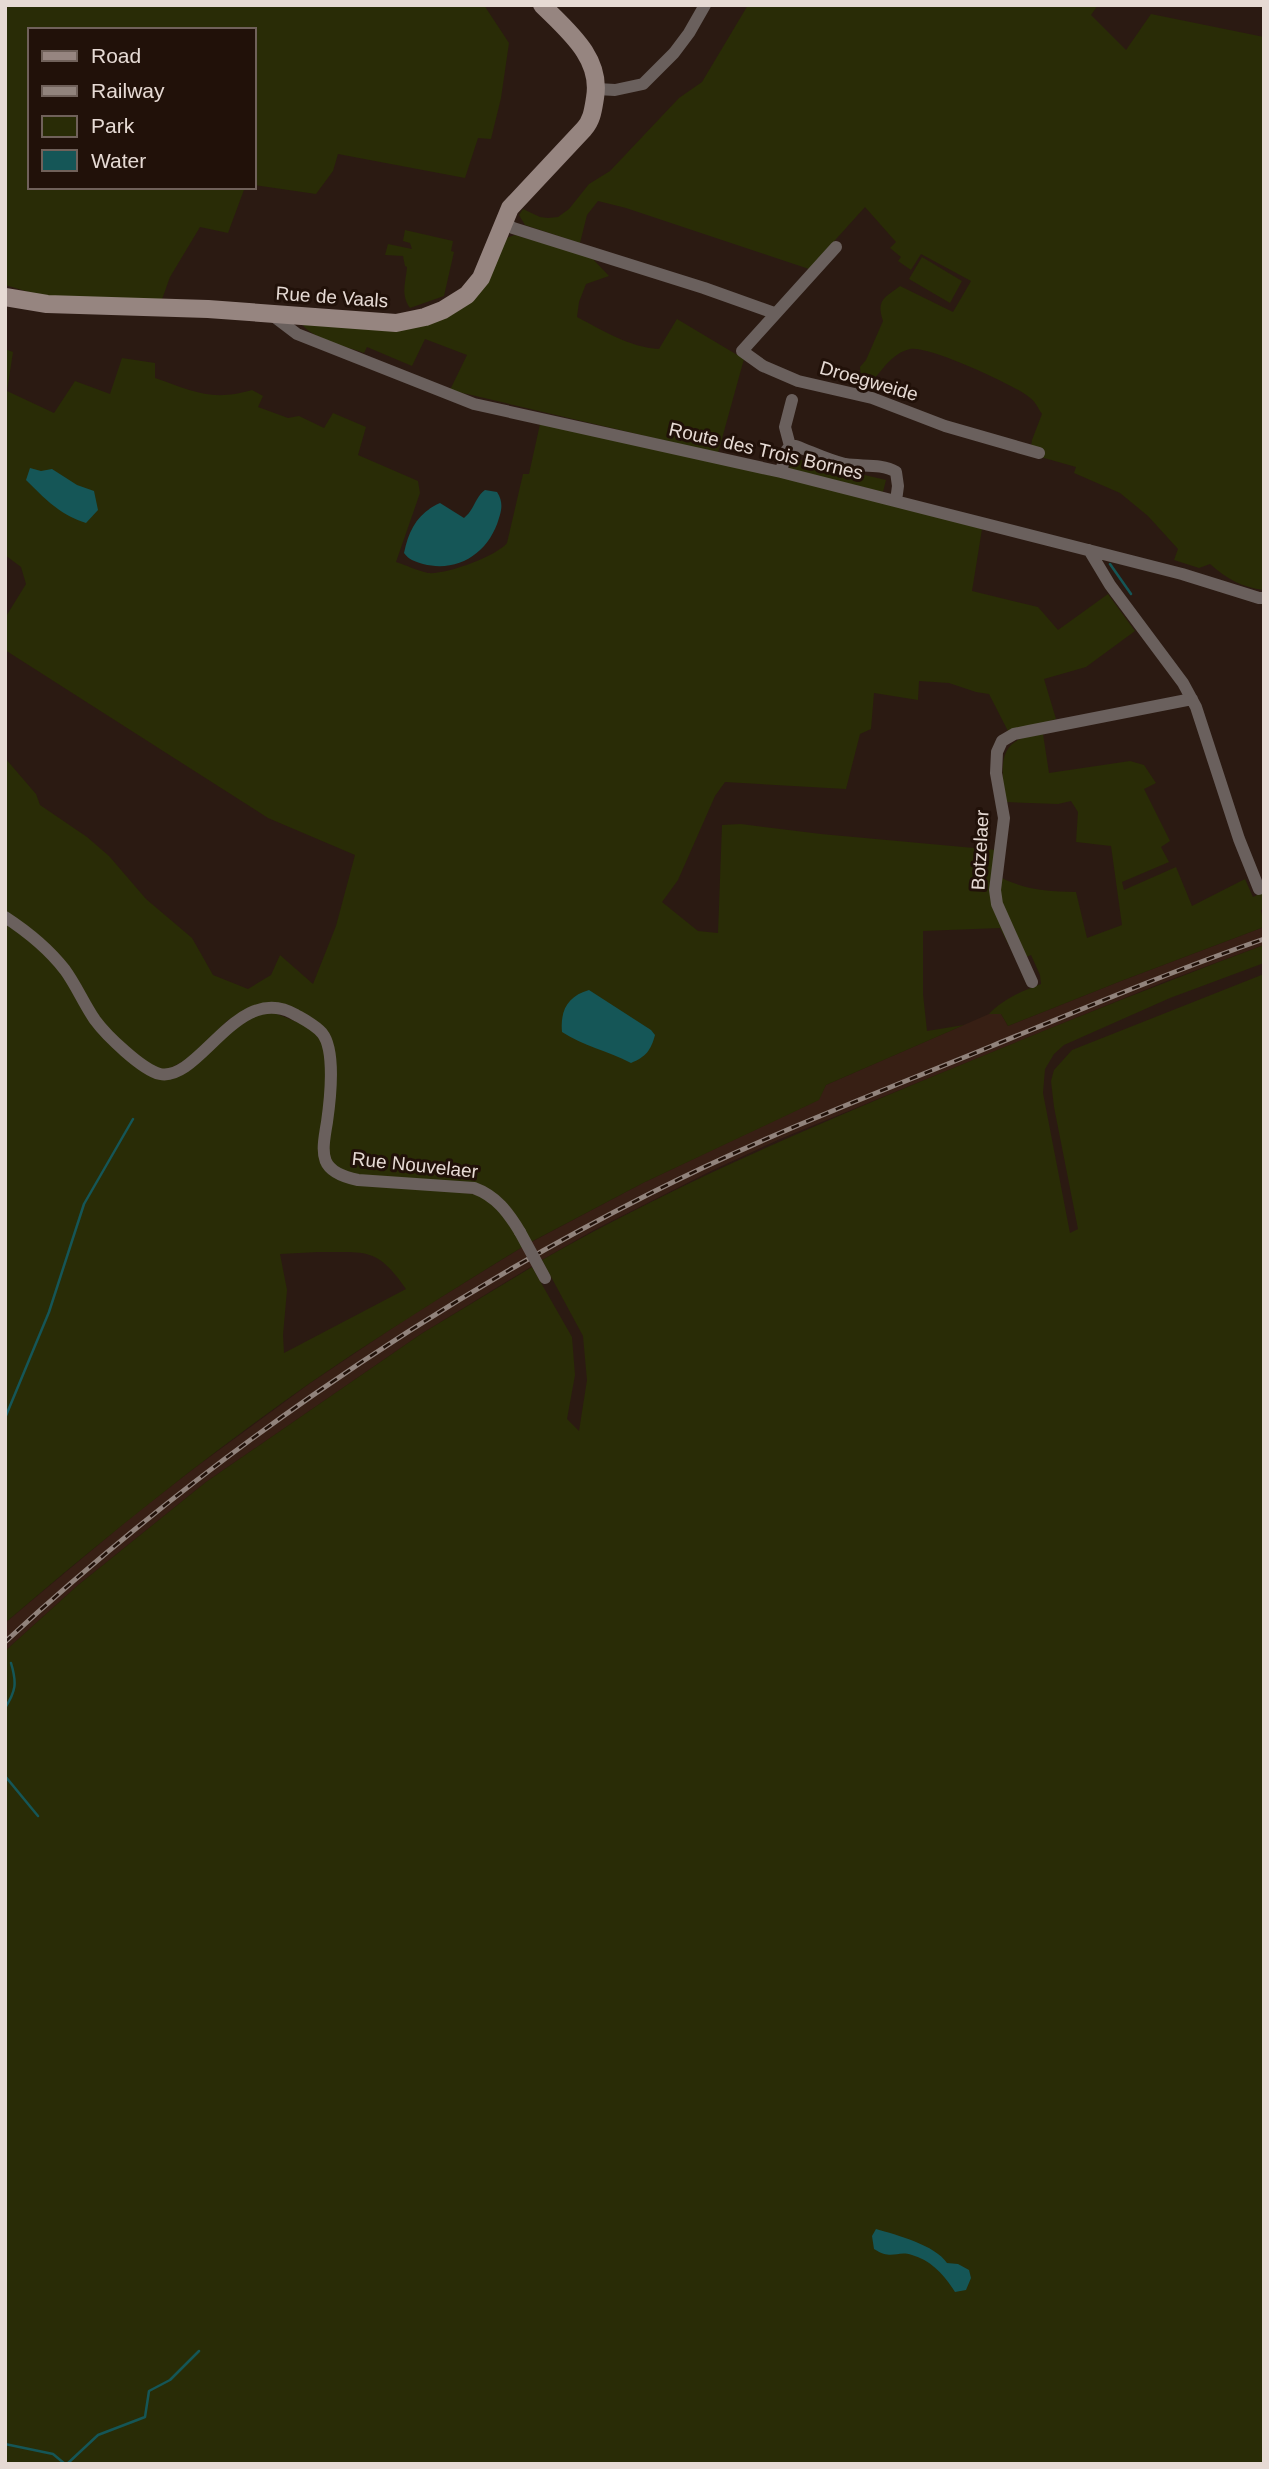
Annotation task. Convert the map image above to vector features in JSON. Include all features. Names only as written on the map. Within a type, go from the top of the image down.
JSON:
[{"type":"main road","name":"Rue de Vaals","points":[[5,297],[47,304],[208,309],[396,323],[443,310],[475,287],[488,264],[504,222],[517,200],[589,123],[597,89],[592,64],[586,52],[542,5]]},
{"type":"street","points":[[597,89],[615,90],[643,84],[674,53],[705,5]]},
{"type":"street","points":[[504,222],[513,228],[672,277],[774,313]]},
{"type":"street","name":"Droegweide","points":[[836,247],[742,351],[782,376],[872,398],[945,426],[1039,453]]},
{"type":"street","name":"Route des Trois Bornes","points":[[270,313],[297,334],[474,404],[781,472],[1089,550],[1264,598]]},
{"type":"street","points":[[790,446],[785,428],[792,400]]},
{"type":"street","points":[[781,472],[786,451],[790,446]]},
{"type":"street","points":[[790,446],[840,463],[888,468],[895,472],[898,486],[896,501]]},
{"type":"street","points":[[1089,550],[1110,585],[1175,671],[1192,699],[1258,889]]},
{"type":"street","name":"Botzelaer","points":[[1032,982],[997,904],[995,890],[1004,818],[996,774],[997,752],[1002,741],[1014,734],[1192,699]]},
{"type":"street","name":"Rue Nouvelaer","points":[[5,918],[44,946],[66,972],[97,1023],[143,1065],[162,1075],[173,1073],[195,1060],[231,1025],[244,1015],[259,1010],[290,1011],[314,1025],[323,1034],[329,1049],[327,1118],[322,1148],[327,1165],[343,1177],[358,1180],[474,1188],[486,1192],[508,1213],[545,1278]]},
{"type":"shaded area","points":[[1264,927],[1264,945],[1164,982],[780,1139],[594,1230],[421,1334],[206,1482],[77,1586],[5,1651],[5,1623],[134,1515],[309,1384],[409,1317],[524,1246],[643,1183],[818,1100],[826,1085],[989,1014],[1001,1014],[1008,1026]]},
{"type":"green space","points":[[5,5],[484,5],[509,43],[501,98],[491,139],[478,138],[465,178],[338,154],[333,171],[316,194],[256,185],[256,28],[28,28],[28,189],[244,189],[228,233],[200,227],[170,277],[161,302],[46,297],[5,285]]},
{"type":"green space","points":[[748,5],[1098,5],[1091,15],[1126,50],[1151,14],[1264,37],[1264,590],[1235,582],[1210,564],[1199,568],[1174,560],[1178,549],[1148,516],[1120,493],[1074,473],[1076,467],[1030,454],[1032,440],[1042,414],[1029,397],[990,375],[934,353],[910,349],[894,357],[870,383],[857,391],[861,378],[860,367],[866,360],[883,321],[880,308],[886,297],[900,286],[953,312],[971,281],[921,254],[911,270],[898,261],[901,257],[890,248],[896,242],[865,207],[809,269],[598,201],[587,215],[580,243],[525,225],[519,215],[523,209],[548,218],[558,217],[569,209],[589,184],[610,171],[679,98],[702,82]]},
{"type":"green space","points":[[405,230],[453,241],[451,251],[454,252],[444,296],[410,308],[404,293],[407,267],[403,256],[385,255],[388,244],[412,249],[410,243],[403,241]]},
{"type":"green space","points":[[515,235],[591,257],[609,276],[586,284],[577,317],[627,342],[659,349],[677,319],[744,359],[718,453],[450,390],[467,355],[425,339],[412,366],[367,347],[364,353],[330,342],[313,334],[302,324],[447,315],[506,238]]},
{"type":"green space","points":[[922,257],[962,281],[950,303],[909,279]]},
{"type":"green space","points":[[5,349],[13,352],[7,391],[54,413],[75,381],[110,394],[122,358],[155,363],[155,378],[192,391],[225,395],[252,390],[263,396],[258,407],[288,418],[299,416],[324,428],[333,413],[366,427],[358,455],[418,481],[420,493],[396,562],[428,573],[470,564],[507,543],[523,474],[529,474],[540,424],[762,473],[982,529],[972,591],[1038,607],[1058,630],[1108,594],[1135,631],[1086,667],[1044,679],[1056,719],[1009,733],[989,694],[949,683],[919,681],[918,700],[874,693],[871,729],[860,734],[846,789],[725,782],[715,796],[678,880],[662,902],[698,931],[718,933],[722,825],[741,824],[996,850],[994,874],[1034,889],[1076,892],[1087,938],[1122,925],[1111,846],[1076,842],[1078,812],[1071,801],[1058,804],[1005,802],[1003,767],[1007,751],[1020,739],[1043,734],[1049,773],[1130,761],[1144,765],[1156,783],[1144,789],[1170,841],[1161,847],[1169,862],[1122,882],[1124,890],[1176,867],[1192,906],[1245,879],[1253,897],[1264,892],[1264,909],[1261,910],[1264,927],[1008,1026],[1001,1014],[989,1014],[1007,1000],[1041,984],[1031,955],[1017,961],[1000,928],[923,931],[923,994],[927,1031],[964,1025],[826,1085],[819,1100],[643,1183],[531,1242],[497,1198],[351,1175],[337,1169],[326,1152],[331,1052],[299,1012],[244,1011],[228,1020],[189,1058],[165,1071],[148,1066],[99,1021],[70,971],[5,914],[5,758],[36,794],[40,805],[87,837],[109,856],[146,899],[192,938],[213,975],[248,989],[271,975],[280,955],[313,984],[336,926],[355,855],[268,818],[5,650],[5,618],[26,584],[21,567],[5,555]]},
{"type":"green space","points":[[792,458],[886,480],[883,492],[790,469],[788,462]]},
{"type":"green space","points":[[5,921],[22,931],[64,973],[82,1008],[166,1078],[244,1019],[272,1012],[312,1028],[326,1049],[327,1172],[473,1190],[494,1202],[524,1246],[389,1330],[270,1411],[154,1499],[5,1623]],"holes":[[[318,1252],[369,1255],[386,1265],[406,1289],[284,1353],[287,1290],[280,1254]]]},
{"type":"green space","points":[[1264,945],[1264,963],[1170,998],[1064,1045],[1054,1054],[1045,1069],[1043,1093],[1070,1233],[1078,1229],[1054,1107],[1051,1081],[1054,1070],[1072,1050],[1264,974],[1264,2464],[5,2464],[5,1651],[77,1586],[206,1482],[421,1334],[532,1267],[572,1337],[575,1375],[567,1419],[579,1431],[587,1380],[583,1336],[542,1260],[636,1209],[781,1141],[1054,1027]]},
{"type":"water","points":[[30,468],[41,471],[52,469],[77,485],[94,491],[98,510],[86,523],[61,511],[26,480]]},
{"type":"water","points":[[485,490],[497,492],[501,508],[499,518],[488,541],[470,558],[448,566],[436,566],[412,560],[404,553],[412,529],[420,517],[432,507],[440,503],[464,518]]},
{"type":"water","points":[[589,990],[655,1035],[650,1049],[641,1058],[631,1063],[562,1032],[562,1017],[567,1005],[576,996]]},
{"type":"water","points":[[876,2229],[915,2242],[934,2251],[947,2263],[958,2264],[969,2270],[971,2278],[966,2290],[955,2292],[937,2269],[919,2257],[907,2254],[890,2255],[874,2249],[872,2236]]},
{"type":"waterway","points":[[1110,564],[1131,594]]},
{"type":"waterway","points":[[5,1418],[49,1312],[84,1204],[133,1119]]},
{"type":"waterway","points":[[5,1708],[14,1687],[11,1663]]},
{"type":"waterway","points":[[5,1776],[38,1816]]},
{"type":"waterway","points":[[67,2464],[98,2435],[145,2417],[149,2391],[170,2380],[199,2351]]},
{"type":"waterway","points":[[5,2444],[53,2454],[65,2464]]},
{"type":"railway","points":[[5,1642],[78,1577],[232,1453],[395,1340],[564,1239],[651,1193],[777,1134],[1127,991],[1264,939]]}]
